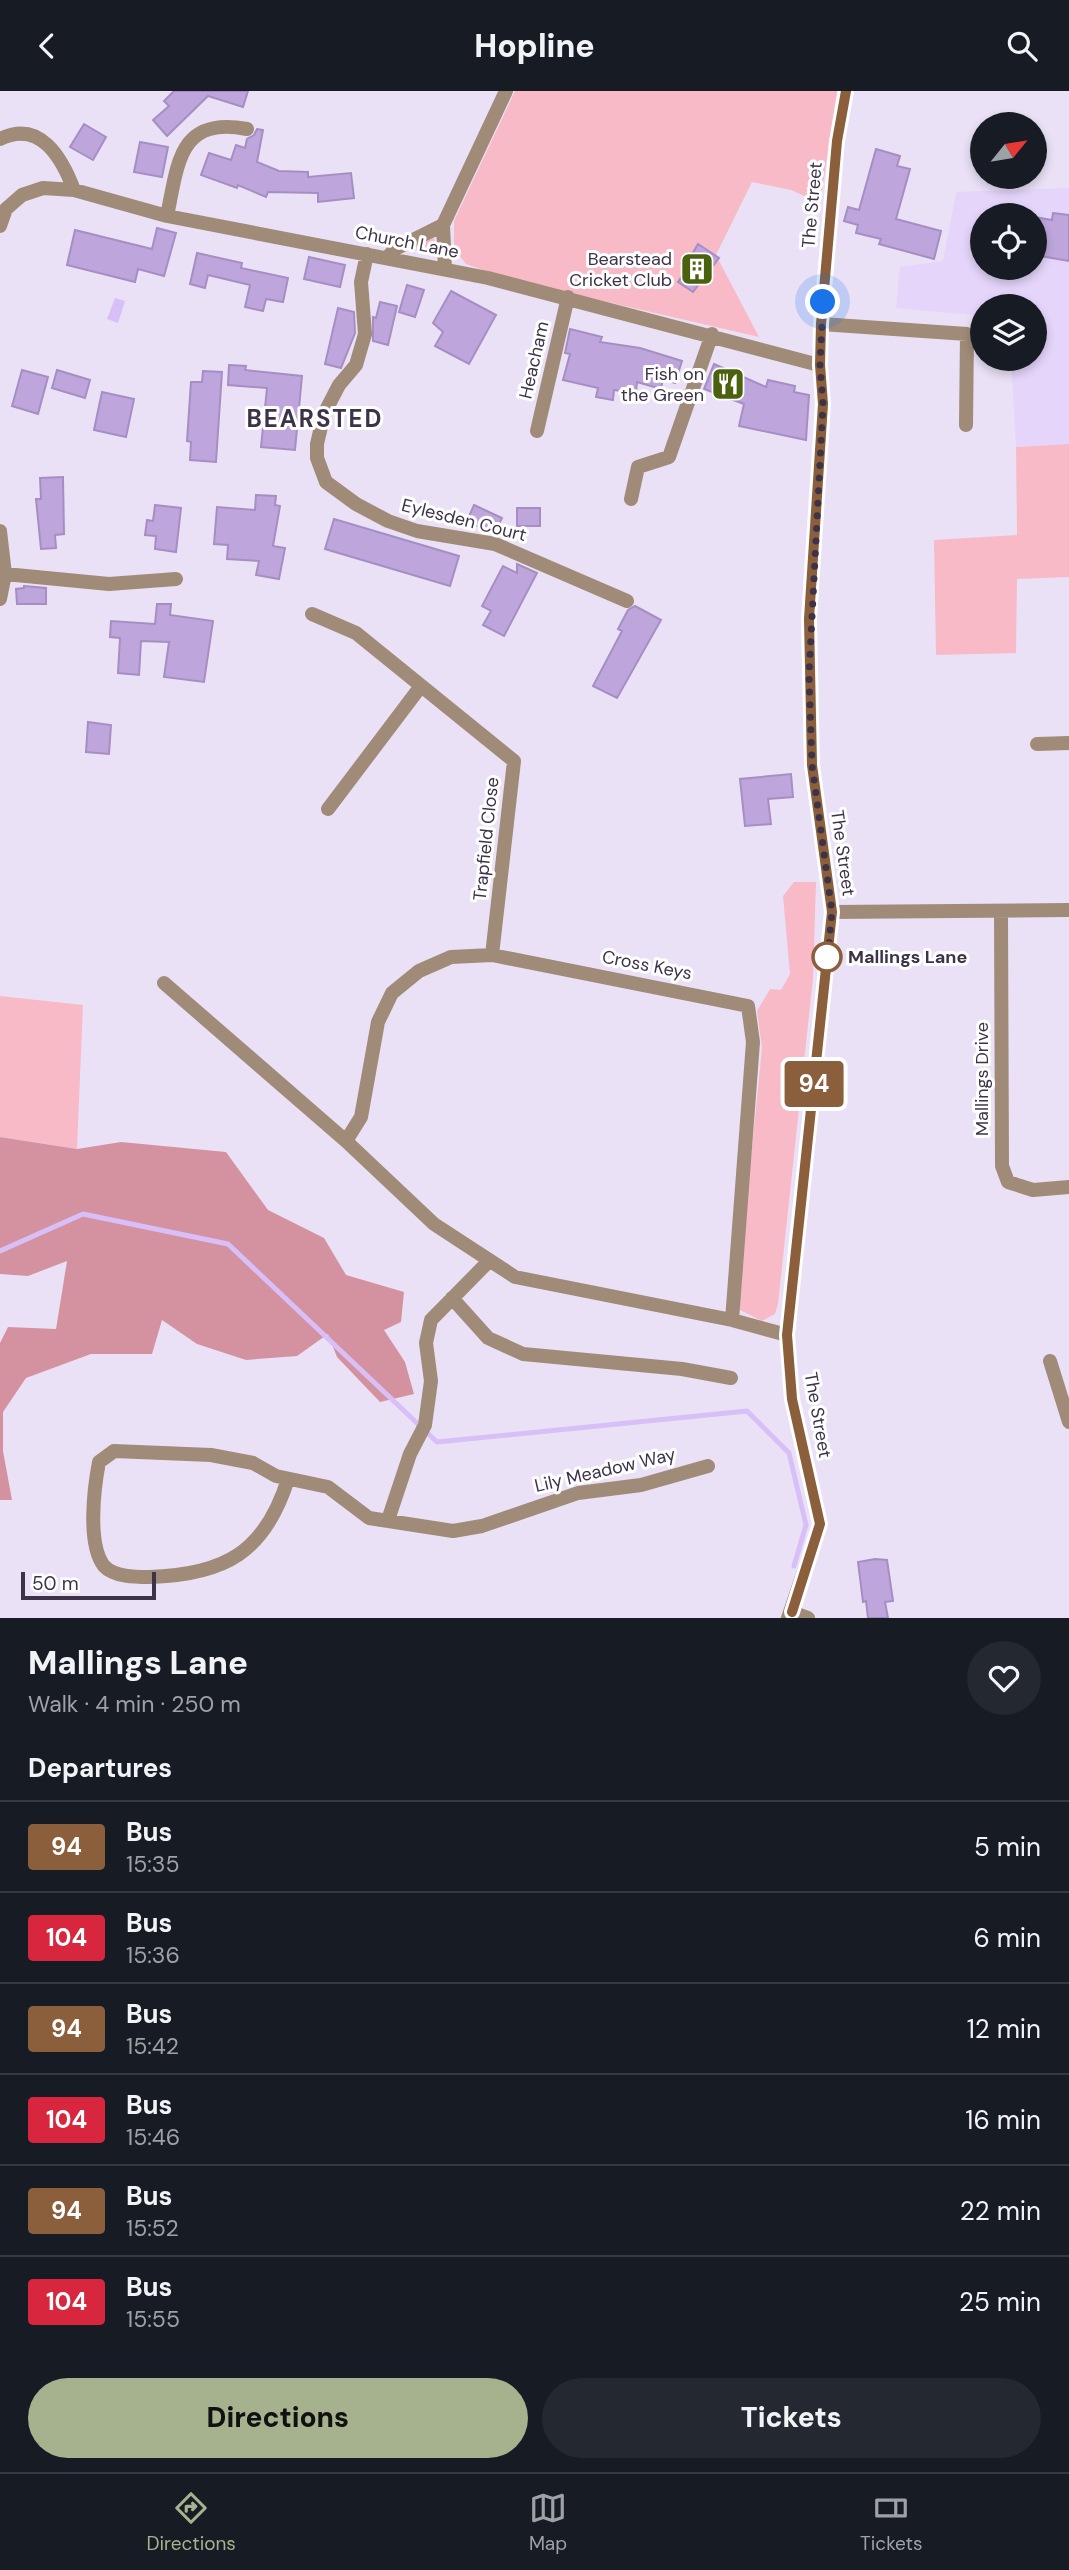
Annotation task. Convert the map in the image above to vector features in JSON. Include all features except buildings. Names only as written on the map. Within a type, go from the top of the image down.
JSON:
[{"type":"street","points":[[445,269],[443,225],[506,91]]},
{"type":"street","name":"The Street","points":[[790,1615],[820,1524],[792,1399],[787,1335],[832,912],[812,765],[809,675],[823,404],[821,324],[837,141],[846,91]]},
{"type":"street","points":[[167,216],[178,169],[190,141],[216,125],[247,129]]},
{"type":"street","points":[[0,139],[25,134],[46,141],[65,168],[74,190]]},
{"type":"street","name":"Church Lane","points":[[0,226],[6,209],[22,195],[43,188],[74,190],[167,216],[445,269],[568,297],[820,365]]},
{"type":"street","points":[[387,258],[395,249],[443,225]]},
{"type":"street","name":"Eylesden Court","points":[[368,254],[361,282],[365,334],[356,365],[338,385],[324,414],[317,444],[317,458],[326,482],[356,504],[388,520],[417,531],[495,544],[627,601]]},
{"type":"street","name":"Heacham","points":[[537,431],[568,297]]},
{"type":"street","points":[[821,324],[967,334],[967,425]]},
{"type":"street","points":[[631,499],[638,467],[669,457],[712,334]]},
{"type":"street","points":[[0,531],[5,574],[0,599]]},
{"type":"street","points":[[5,574],[109,584],[176,579]]},
{"type":"street","name":"Trapfield Close","points":[[312,614],[356,632],[513,761],[492,955]]},
{"type":"street","points":[[328,809],[421,686]]},
{"type":"street","points":[[1037,744],[1069,743]]},
{"type":"street","points":[[832,912],[1069,910]]},
{"type":"street","name":"Mallings Drive","points":[[1002,912],[1002,1166],[1008,1182],[1033,1190],[1069,1187]]},
{"type":"street","name":"Cross Keys","points":[[346,1141],[360,1117],[378,1022],[392,993],[419,971],[451,957],[492,955],[748,1006],[753,1042],[732,1319]]},
{"type":"street","points":[[164,983],[346,1141],[434,1224],[514,1277],[732,1319],[787,1335]]},
{"type":"street","points":[[388,1520],[410,1454],[425,1425],[431,1381],[426,1343],[431,1320],[489,1261]]},
{"type":"street","points":[[452,1298],[488,1338],[523,1354],[682,1369],[730,1378]]},
{"type":"street","points":[[1050,1361],[1069,1422]]},
{"type":"street","name":"Lily Meadow Way","points":[[288,1479],[269,1526],[223,1566],[177,1576],[131,1577],[106,1568],[95,1550],[95,1485],[99,1462],[114,1451],[211,1455],[253,1462],[288,1479],[328,1487],[369,1518],[453,1531],[482,1525],[578,1493],[641,1485],[708,1465]]},
{"type":"street","points":[[790,1615],[808,1618]]},
{"type":"shaded area","points":[[515,91],[837,91],[822,191],[813,200],[791,190],[752,182],[716,255],[759,337],[508,279],[466,264],[454,249],[454,221]]},
{"type":"shaded area","points":[[1069,188],[1069,444],[1016,447],[1012,371],[1047,371],[1047,294],[970,294],[970,315],[896,308],[900,267],[943,261],[956,192]]},
{"type":"shaded area","points":[[433,232],[438,257],[406,248]]},
{"type":"shaded area","points":[[115,298],[125,301],[118,323],[107,319]]},
{"type":"shaded area","points":[[1069,444],[1069,577],[1017,579],[1016,653],[936,655],[934,540],[1017,535],[1016,447]]},
{"type":"shaded area","points":[[794,882],[816,882],[813,978],[778,1304],[775,1314],[762,1321],[740,1310],[737,1298],[762,1048],[757,1011],[770,989],[781,990],[790,974],[783,896]]},
{"type":"shaded area","points":[[0,996],[83,1005],[77,1149],[0,1137]]},
{"type":"shaded area","points":[[0,1137],[77,1149],[121,1142],[226,1152],[268,1210],[324,1238],[346,1275],[404,1292],[401,1322],[384,1330],[405,1362],[414,1394],[380,1402],[337,1357],[328,1334],[297,1356],[246,1360],[197,1344],[162,1320],[152,1354],[91,1354],[26,1378],[3,1412],[3,1451],[12,1500],[0,1500],[0,1343],[8,1327],[56,1329],[67,1261],[28,1276],[0,1274]]},
{"type":"waterway","points":[[0,1251],[83,1214],[228,1244],[437,1442],[747,1411],[789,1453],[806,1525],[794,1566]]},
{"type":"bus line","name":"94","points":[[792,1612],[820,1524],[792,1399],[787,1335],[832,912],[812,765],[809,619],[823,404],[821,324],[837,141],[846,91]]},
{"type":"place","name":"Bearstead Cricket Club","points":[[697,269]]},
{"type":"place","name":"Fish on the Green","points":[[728,384]]},
{"type":"place","name":"Mallings Lane","points":[[827,957]]},
{"type":"district","name":"BEARSTED","points":[[315,419]]},
{"type":"route","points":[[823,302],[820,365],[823,404],[809,619],[809,675],[812,765],[832,912],[827,964],[827,957]]}]
